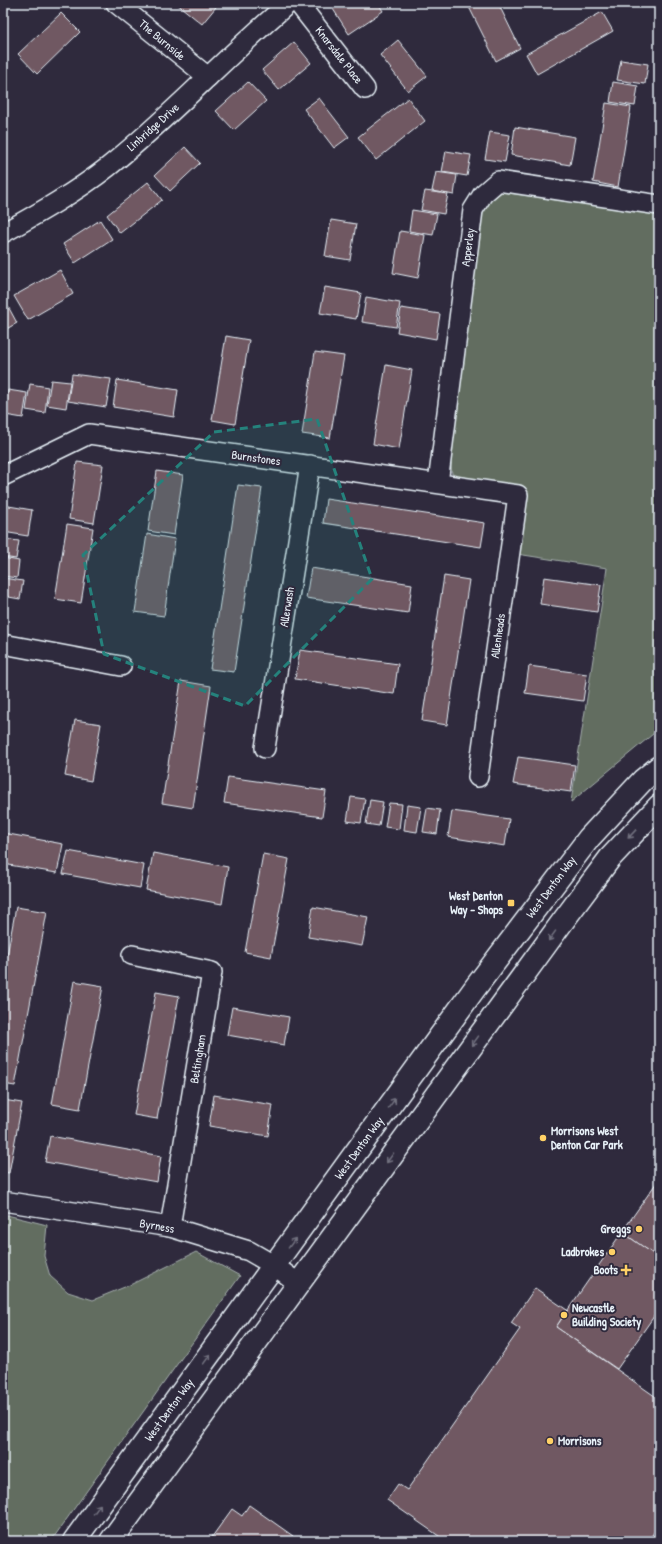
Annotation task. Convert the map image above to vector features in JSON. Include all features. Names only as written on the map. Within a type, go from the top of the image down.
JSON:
[{"type":"street","name":"The Burnside","points":[[116,3],[208,77]]},
{"type":"street","name":"Linbridge Drive","points":[[3,234],[55,204],[108,167],[164,119],[266,22],[289,3]]},
{"type":"street","name":"Knarsdale Place","points":[[298,3],[365,89]]},
{"type":"street","name":"Apperley","points":[[438,483],[472,210],[483,194],[498,181],[659,205]]},
{"type":"street","name":"Burnstones","points":[[3,476],[89,434],[518,495]]},
{"type":"street","name":"Allerwash","points":[[265,748],[310,465]]},
{"type":"street","name":"Allenheads","points":[[478,777],[518,495]]},
{"type":"street","points":[[3,644],[121,666]]},
{"type":"street","name":"West Denton Way","points":[[74,1541],[275,1266],[475,988],[589,838],[643,780],[659,767]]},
{"type":"street","points":[[111,1541],[606,864],[659,806]]},
{"type":"street","name":"Beltingham","points":[[132,955],[212,972],[170,1227]]},
{"type":"street","name":"Byrness","points":[[3,1201],[170,1227],[249,1251],[275,1266],[299,1284]]},
{"type":"highlighted area","points":[[317,419],[372,579],[245,706],[104,654],[83,555],[214,432]]},
{"type":"green space","points":[[502,192],[659,215],[659,729],[571,802],[607,568],[517,554],[527,489],[452,474],[450,454],[479,216],[491,200]]},
{"type":"green space","points":[[3,1214],[47,1225],[44,1256],[50,1276],[68,1292],[93,1300],[132,1284],[196,1252],[240,1276],[51,1541],[3,1541]]},
{"type":"building","points":[[176,3],[210,3],[216,7],[202,24]]},
{"type":"building","points":[[342,3],[378,3],[383,11],[349,34],[333,9]]},
{"type":"building","points":[[467,3],[498,3],[520,48],[496,61]]},
{"type":"building","points":[[605,3],[617,3],[608,8]]},
{"type":"building","points":[[602,12],[613,31],[537,74],[526,54]]},
{"type":"building","points":[[61,13],[80,32],[37,74],[18,54]]},
{"type":"building","points":[[398,40],[427,76],[408,91],[380,55]]},
{"type":"building","points":[[294,42],[311,63],[279,90],[262,70]]},
{"type":"building","points":[[621,60],[648,64],[645,84],[617,80]]},
{"type":"building","points":[[248,82],[266,101],[234,130],[216,111]]},
{"type":"building","points":[[613,82],[638,86],[635,106],[610,102]]},
{"type":"building","points":[[319,98],[349,137],[334,148],[304,109]]},
{"type":"building","points":[[408,98],[425,121],[376,160],[358,137]]},
{"type":"building","points":[[606,103],[631,107],[618,187],[593,182]]},
{"type":"building","points":[[515,127],[575,137],[570,165],[511,155]]},
{"type":"building","points":[[490,132],[510,135],[505,162],[485,159]]},
{"type":"building","points":[[185,147],[200,163],[170,191],[155,175]]},
{"type":"building","points":[[446,151],[471,155],[467,176],[442,172]]},
{"type":"building","points":[[436,172],[457,175],[454,195],[432,191]]},
{"type":"building","points":[[148,182],[162,200],[120,233],[107,215]]},
{"type":"building","points":[[425,191],[448,194],[444,214],[421,210]]},
{"type":"building","points":[[412,210],[437,214],[433,235],[409,231]]},
{"type":"building","points":[[100,220],[112,239],[75,263],[63,244]]},
{"type":"building","points":[[331,220],[356,224],[350,260],[325,256]]},
{"type":"building","points":[[400,231],[425,235],[418,278],[393,273]]},
{"type":"building","points":[[60,270],[73,294],[28,320],[14,296]]},
{"type":"building","points":[[325,287],[361,293],[356,319],[320,313]]},
{"type":"building","points":[[366,297],[400,303],[396,327],[362,322]]},
{"type":"building","points":[[4,299],[17,323],[3,331],[3,300]]},
{"type":"building","points":[[401,308],[440,314],[436,339],[397,332]]},
{"type":"building","points":[[226,336],[249,340],[235,424],[212,420]]},
{"type":"building","points":[[315,352],[344,356],[330,438],[302,434]]},
{"type":"building","points":[[386,365],[412,370],[399,449],[373,444]]},
{"type":"building","points":[[72,374],[111,379],[106,407],[68,401]]},
{"type":"building","points":[[51,380],[70,382],[66,408],[47,405]]},
{"type":"building","points":[[117,380],[178,390],[174,417],[113,407]]},
{"type":"building","points":[[30,384],[48,387],[45,413],[26,410]]},
{"type":"building","points":[[8,390],[27,393],[23,418],[5,415]]},
{"type":"building","points":[[77,462],[103,465],[94,523],[69,519]]},
{"type":"building","points":[[157,471],[183,475],[174,535],[148,531]]},
{"type":"building","points":[[238,485],[262,488],[234,672],[210,669]]},
{"type":"building","points":[[326,499],[485,523],[481,547],[323,523]]},
{"type":"building","points":[[3,505],[32,510],[28,536],[3,532]]},
{"type":"building","points":[[67,524],[93,528],[81,603],[55,599]]},
{"type":"building","points":[[147,534],[175,539],[164,616],[135,612]]},
{"type":"building","points":[[3,539],[19,541],[16,559],[3,557]]},
{"type":"building","points":[[3,558],[19,561],[17,578],[3,576]]},
{"type":"building","points":[[311,568],[412,584],[408,613],[306,598]]},
{"type":"building","points":[[444,576],[469,580],[447,725],[422,721]]},
{"type":"building","points":[[544,577],[601,585],[597,612],[540,604]]},
{"type":"building","points":[[3,578],[23,581],[20,599],[3,596]]},
{"type":"building","points":[[300,650],[398,664],[394,694],[295,679]]},
{"type":"building","points":[[529,666],[587,674],[583,701],[525,693]]},
{"type":"building","points":[[181,681],[211,686],[193,808],[162,803]]},
{"type":"building","points":[[75,720],[101,724],[91,781],[65,776]]},
{"type":"building","points":[[518,757],[575,765],[571,792],[513,784]]},
{"type":"building","points":[[228,777],[326,791],[322,817],[224,803]]},
{"type":"building","points":[[351,797],[365,799],[361,823],[347,821]]},
{"type":"building","points":[[370,800],[383,802],[379,826],[366,824]]},
{"type":"building","points":[[389,803],[402,804],[399,829],[385,827]]},
{"type":"building","points":[[407,805],[421,807],[417,832],[404,830]]},
{"type":"building","points":[[427,808],[440,810],[437,834],[423,832]]},
{"type":"building","points":[[452,811],[509,819],[505,846],[448,837]]},
{"type":"building","points":[[3,833],[63,844],[57,873],[3,864]]},
{"type":"building","points":[[68,851],[144,865],[140,888],[63,874]]},
{"type":"building","points":[[153,853],[228,867],[222,904],[146,890]]},
{"type":"building","points":[[263,854],[289,859],[271,957],[245,952]]},
{"type":"building","points":[[16,907],[47,912],[15,1086],[3,1084],[3,977]]},
{"type":"building","points":[[313,907],[368,917],[362,946],[308,937]]},
{"type":"building","points":[[74,981],[103,986],[80,1109],[52,1104]]},
{"type":"building","points":[[156,992],[179,996],[157,1119],[134,1115]]},
{"type":"building","points":[[232,1007],[289,1017],[284,1045],[227,1035]]},
{"type":"building","points":[[214,1095],[273,1105],[268,1136],[209,1126]]},
{"type":"building","points":[[3,1100],[22,1103],[9,1173],[3,1172]]},
{"type":"building","points":[[50,1136],[161,1156],[157,1182],[45,1162]]},
{"type":"building","points":[[659,1179],[659,1258],[622,1232]]},
{"type":"building","points":[[622,1232],[659,1258],[659,1309],[617,1369],[556,1327]]},
{"type":"building","name":"Morrisons","points":[[535,1288],[567,1310],[556,1327],[659,1399],[659,1525],[648,1541],[446,1541],[387,1500],[398,1484],[407,1490],[520,1329],[511,1323]]},
{"type":"building","points":[[249,1505],[293,1536],[289,1541],[209,1541],[232,1509],[242,1516]]},
{"type":"place","name":"West Denton Way - Shops","points":[[511,903]]},
{"type":"place","name":"Morrisons West Denton Car Park","points":[[543,1138]]},
{"type":"place","name":"Greggs","points":[[639,1229]]},
{"type":"place","name":"Ladbrokes","points":[[612,1252]]},
{"type":"place","name":"Boots","points":[[626,1270]]},
{"type":"place","name":"Newcastle Building Society","points":[[564,1315]]},
{"type":"place","name":"Morrisons","points":[[550,1441]]}]
